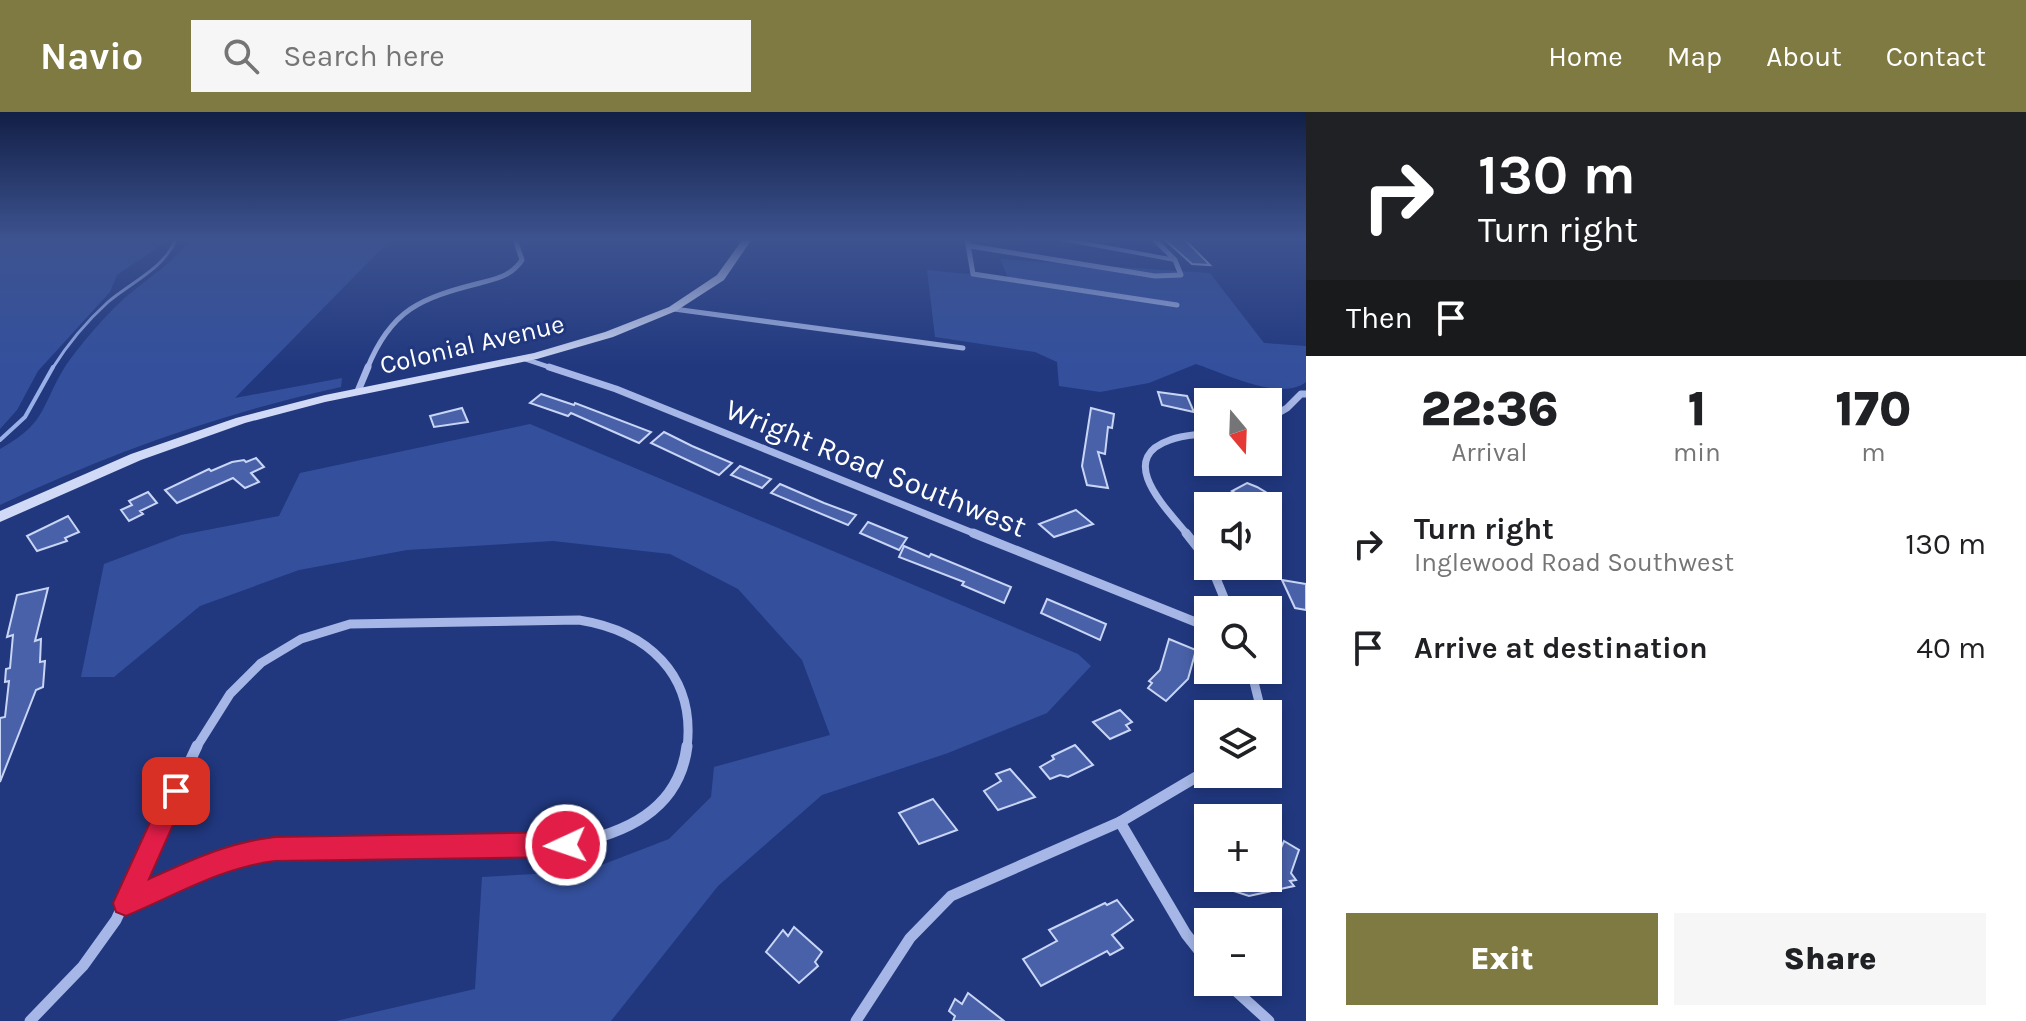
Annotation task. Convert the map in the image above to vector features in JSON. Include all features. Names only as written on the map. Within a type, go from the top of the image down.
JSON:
[{"type":"main road","name":"Colonial Avenue","points":[[0,517],[125,461],[222,426],[358,391],[525,359],[674,309],[714,281]]},
{"type":"street","points":[[358,391],[393,321],[420,303],[485,281]]},
{"type":"street","points":[[1022,281],[1177,305]]},
{"type":"street","points":[[674,309],[963,348]]},
{"type":"street","name":"Wright Road Southwest","points":[[525,359],[657,405],[1194,621]]},
{"type":"street","points":[[1282,411],[1305,394]]},
{"type":"street","points":[[1194,435],[1157,442],[1145,456],[1143,467],[1155,492],[1194,543]]},
{"type":"street","points":[[30,1021],[82,968],[107,935],[126,903],[202,735],[233,687],[260,662],[291,641],[327,628],[350,624],[579,620],[614,627],[632,635],[651,648],[674,676],[688,715],[686,756],[677,781],[665,800],[628,829],[592,841],[566,845],[290,849],[245,853],[215,862],[126,903]]},
{"type":"street","points":[[856,1021],[918,926],[941,903],[1120,822],[1194,778]]},
{"type":"street","points":[[1120,822],[1194,944]]},
{"type":"street","points":[[1241,996],[1269,1021]]},
{"type":"shaded area","points":[[0,281],[114,281],[110,292],[38,371],[17,410],[0,429]]},
{"type":"shaded area","points":[[146,281],[349,281],[235,398],[342,378],[341,387],[253,409],[167,436],[83,468],[0,505],[0,449],[34,424],[69,361],[124,299]]},
{"type":"shaded area","points":[[928,281],[1216,281],[1264,343],[1306,346],[1306,382],[1282,389],[1267,387],[1196,364],[1149,383],[1100,392],[1059,386],[1057,362],[1035,352],[935,337]]},
{"type":"shaded area","points":[[530,424],[1078,654],[1091,666],[1047,713],[948,753],[822,795],[718,886],[611,1021],[336,1021],[475,989],[482,877],[586,871],[669,839],[711,797],[714,767],[830,735],[802,660],[738,589],[670,554],[553,541],[407,550],[299,570],[200,606],[114,677],[81,677],[104,564],[181,535],[279,516],[300,473]]},
{"type":"building","points":[[1158,392],[1187,396],[1194,412],[1162,405]]},
{"type":"building","points":[[541,394],[575,403],[651,432],[639,443],[571,413],[568,416],[530,403]]},
{"type":"building","points":[[462,408],[468,422],[434,427],[430,416]]},
{"type":"building","points":[[1091,408],[1114,414],[1112,428],[1108,427],[1105,454],[1098,452],[1108,488],[1087,485],[1082,466]]},
{"type":"building","points":[[664,432],[732,463],[719,475],[651,443]]},
{"type":"building","points":[[256,458],[264,467],[251,473],[259,482],[245,488],[233,478],[177,503],[165,490],[209,469],[211,471],[232,462]]},
{"type":"building","points":[[740,466],[771,479],[762,488],[731,475]]},
{"type":"building","points":[[1247,483],[1266,492],[1234,492]]},
{"type":"building","points":[[780,484],[856,515],[848,525],[771,493]]},
{"type":"building","points":[[148,492],[157,503],[140,511],[143,514],[129,521],[121,510],[132,505],[129,501]]},
{"type":"building","points":[[1076,510],[1093,524],[1054,537],[1039,524]]},
{"type":"building","points":[[68,516],[79,532],[65,538],[67,541],[37,551],[27,536]]},
{"type":"building","points":[[868,522],[907,538],[899,550],[860,533]]},
{"type":"building","points":[[904,546],[1011,587],[1004,603],[962,585],[964,582],[899,557]]},
{"type":"building","points":[[1282,580],[1306,584],[1306,610],[1295,608]]},
{"type":"building","points":[[48,588],[35,641],[41,639],[40,662],[45,661],[43,687],[36,690],[0,782],[0,718],[5,717],[9,681],[5,682],[6,669],[10,668],[13,635],[7,637],[17,595]]},
{"type":"building","points":[[1047,599],[1106,624],[1100,640],[1041,613]]},
{"type":"building","points":[[1169,639],[1194,649],[1188,679],[1166,701],[1148,688],[1152,683],[1149,681],[1160,670]]},
{"type":"building","points":[[1120,710],[1132,722],[1126,725],[1130,730],[1110,739],[1093,722]]},
{"type":"building","points":[[1075,745],[1093,765],[1068,777],[1060,775],[1050,779],[1040,767],[1054,759],[1052,756]]},
{"type":"building","points":[[1010,769],[1035,797],[998,810],[984,791],[1001,781],[996,774]]},
{"type":"building","points":[[933,799],[957,830],[919,844],[899,813]]},
{"type":"building","points":[[1284,841],[1299,850],[1291,873],[1296,880],[1290,881],[1294,886],[1282,889]]},
{"type":"building","points":[[1237,892],[1267,892],[1249,896]]},
{"type":"building","points":[[1117,900],[1133,920],[1112,935],[1123,948],[1110,955],[1107,951],[1041,986],[1023,959],[1057,941],[1049,930]]},
{"type":"building","points":[[794,927],[822,952],[815,962],[818,966],[799,983],[766,952],[783,930],[788,936]]},
{"type":"building","points":[[968,993],[1004,1021],[953,1021],[955,1016],[949,1011],[955,999],[962,1004]]},
{"type":"waterway","points":[[52,369],[92,317],[136,281]]},
{"type":"waterway","points":[[0,440],[25,417],[53,367]]},
{"type":"route","points":[[176,791],[126,903],[215,862],[245,853],[275,849],[566,845]]}]
